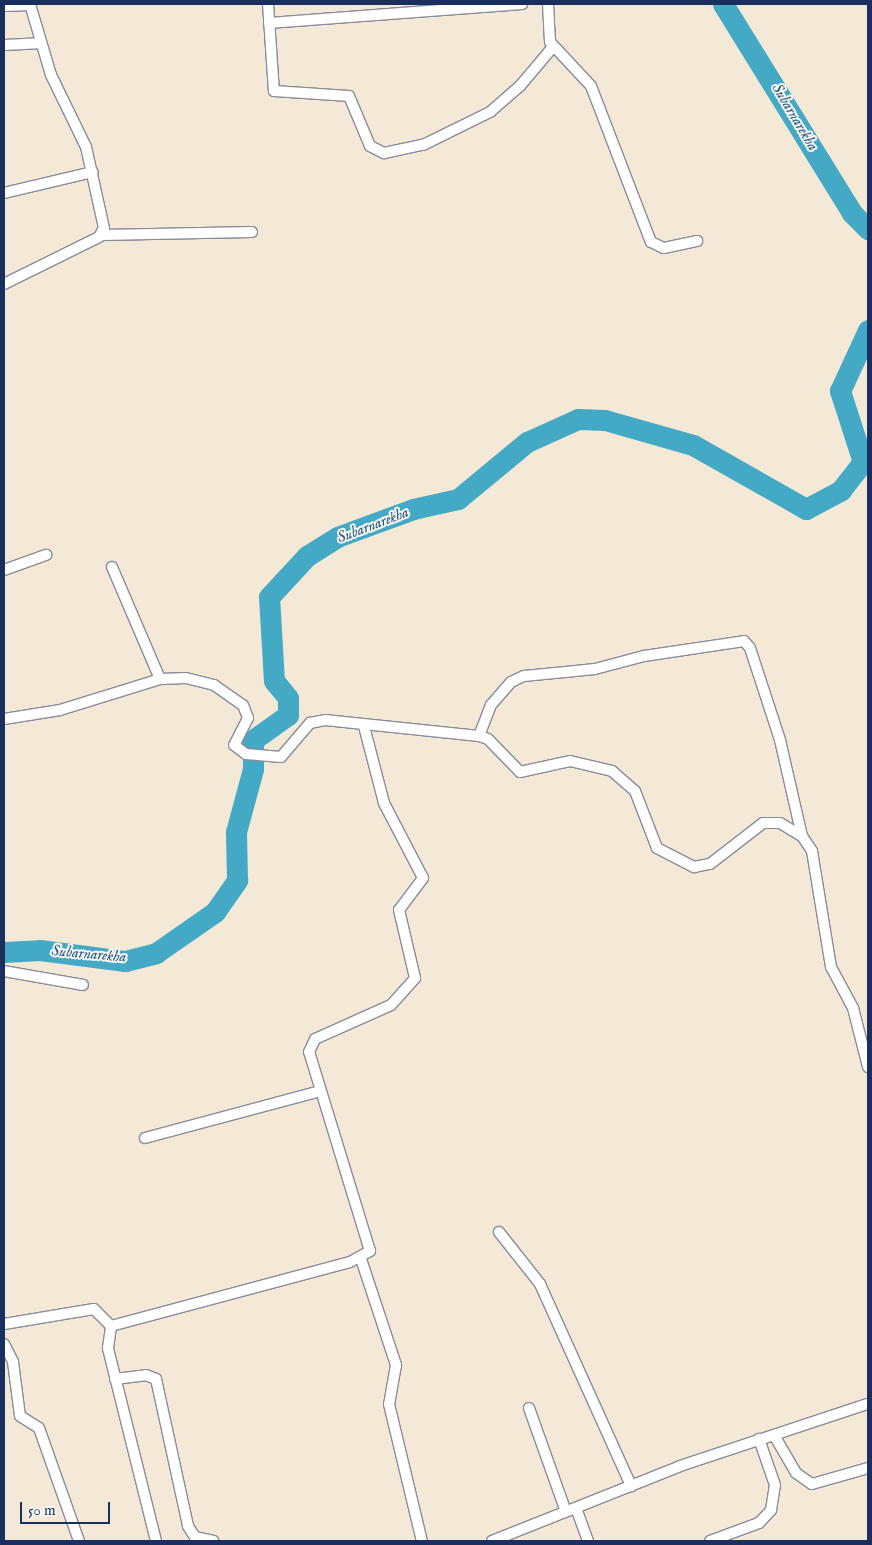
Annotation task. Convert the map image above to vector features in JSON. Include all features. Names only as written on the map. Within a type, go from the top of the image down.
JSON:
[{"type":"street","points":[[268,4],[274,91],[349,96],[370,146],[384,153],[423,146],[490,112],[520,86],[553,46]]},
{"type":"street","points":[[270,23],[522,4]]},
{"type":"street","points":[[548,4],[553,46],[592,86],[651,242],[664,248],[697,241]]},
{"type":"street","points":[[4,6],[30,5],[39,43],[86,147],[93,172],[102,235]]},
{"type":"street","points":[[4,45],[39,43]]},
{"type":"street","points":[[4,193],[93,172]]},
{"type":"street","points":[[4,284],[102,235],[252,232]]},
{"type":"street","points":[[4,570],[46,555]]},
{"type":"street","points":[[112,567],[160,679]]},
{"type":"street","points":[[479,736],[492,705],[511,682],[524,676],[595,669],[644,656],[744,641],[750,648],[782,747],[802,836],[816,865],[831,967],[853,1008],[868,1067]]},
{"type":"street","points":[[4,719],[60,710],[160,679],[203,681],[243,705],[248,718],[234,748],[246,754],[283,756],[315,721],[479,736],[488,739],[520,772],[585,762],[622,776],[635,791],[657,848],[679,863],[694,867],[710,864],[763,823],[780,822],[802,836]]},
{"type":"street","points":[[111,1326],[361,1259],[370,1244],[310,1059],[311,1043],[392,1005],[415,978],[399,910],[423,878],[384,803],[364,726]]},
{"type":"street","points":[[4,971],[83,985]]},
{"type":"street","points":[[145,1138],[320,1091]]},
{"type":"street","points":[[499,1232],[540,1284],[631,1486]]},
{"type":"street","points":[[361,1259],[396,1365],[389,1404],[422,1541]]},
{"type":"street","points":[[4,1324],[94,1309],[111,1326]]},
{"type":"street","points":[[111,1326],[108,1348],[156,1541]]},
{"type":"street","points":[[4,1344],[13,1362],[20,1416],[39,1428],[79,1541]]},
{"type":"street","points":[[115,1379],[146,1375],[156,1379],[188,1526],[199,1539],[214,1541]]},
{"type":"street","points":[[492,1541],[631,1486],[759,1439],[868,1404]]},
{"type":"street","points":[[529,1408],[566,1512]]},
{"type":"street","points":[[774,1435],[796,1473],[812,1484],[868,1468]]},
{"type":"street","points":[[710,1541],[759,1523],[772,1510],[775,1484],[759,1439]]},
{"type":"street","points":[[576,1508],[588,1541]]},
{"type":"waterway","name":"Subarnarekha","points":[[723,4],[852,213],[868,229]]},
{"type":"waterway","name":"Subarnarekha","points":[[4,952],[40,950],[125,961],[156,953],[215,912],[237,880],[236,832],[253,769],[253,740],[288,715],[288,698],[274,681],[269,597],[307,556],[337,537],[413,509],[458,499],[527,442],[578,419],[605,420],[693,445],[806,509],[841,490],[863,462],[840,391],[868,330]]}]
